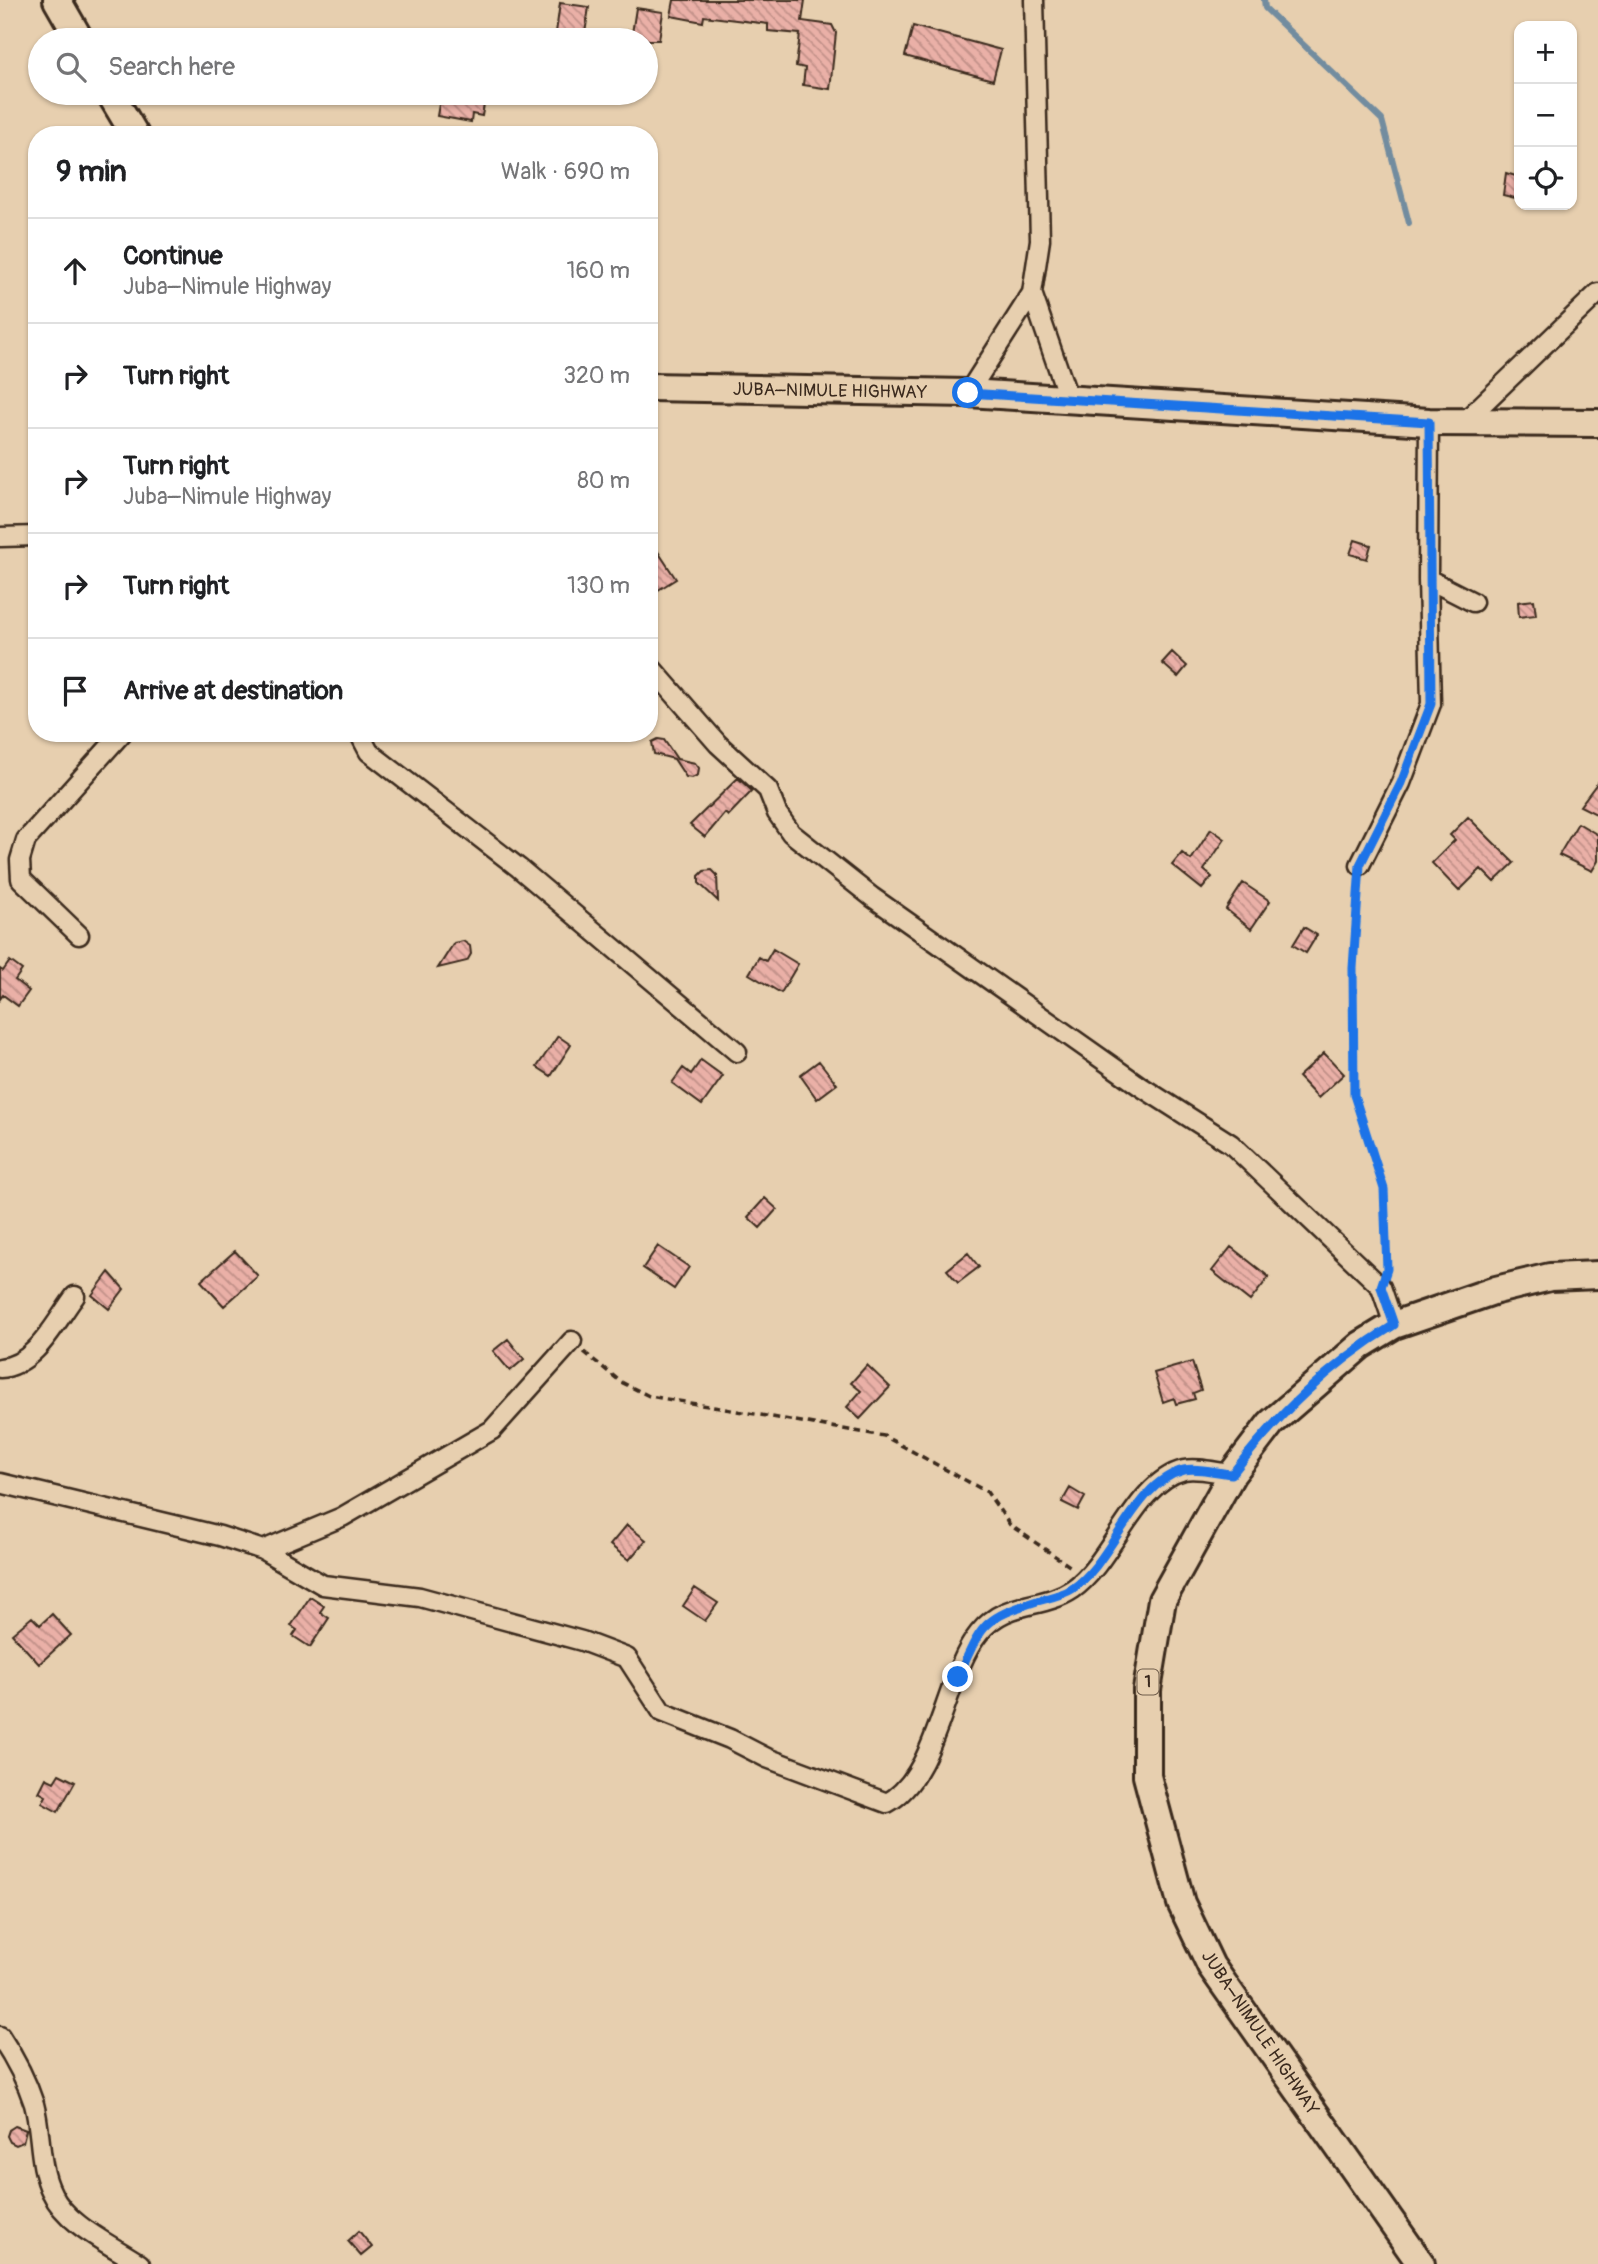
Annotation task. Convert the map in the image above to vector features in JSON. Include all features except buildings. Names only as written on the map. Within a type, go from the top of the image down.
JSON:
[{"type":"main road","points":[[57,0],[73,28]]},
{"type":"main road","points":[[117,105],[130,126]]},
{"type":"main road","name":"JUBA–NIMULE HIGHWAY","points":[[658,387],[968,393],[1429,422],[1598,423]]},
{"type":"main road","name":"JUBA–NIMULE HIGHWAY","points":[[1421,2264],[1211,1966],[1181,1903],[1147,1776],[1147,1690],[1162,1600],[1232,1474],[1271,1423],[1361,1345],[1394,1325],[1496,1290],[1550,1278],[1598,1275]]},
{"type":"street","points":[[968,393],[1032,293],[1040,240],[1034,0]]},
{"type":"street","points":[[1032,293],[1069,401]]},
{"type":"street","points":[[1465,421],[1598,293]]},
{"type":"street","points":[[1360,865],[1407,786],[1431,704],[1428,579],[1429,422]]},
{"type":"street","points":[[0,537],[28,536]]},
{"type":"street","points":[[1428,579],[1473,602]]},
{"type":"street","points":[[658,675],[718,744],[768,790],[777,813],[791,833],[883,905],[1140,1086],[1231,1144],[1381,1287],[1394,1325]]},
{"type":"street","points":[[79,935],[21,879],[20,860],[26,840],[114,742]]},
{"type":"street","points":[[364,742],[369,752],[519,868],[737,1052]]},
{"type":"street","points":[[0,1368],[8,1368],[31,1355],[75,1296]]},
{"type":"street","points":[[263,1550],[342,1517],[492,1430],[572,1341]]},
{"type":"street","points":[[0,1483],[220,1536],[263,1550],[323,1585],[433,1600],[582,1641],[627,1658],[662,1712],[767,1758],[887,1803],[902,1795],[919,1768],[977,1634],[999,1613],[1072,1589],[1161,1482],[1185,1470],[1232,1474]]},
{"type":"street","points":[[0,2036],[16,2061],[34,2105],[42,2162],[52,2195],[74,2220],[140,2264]]},
{"type":"path","points":[[1360,865],[1353,968],[1354,1095],[1384,1189],[1387,1269],[1381,1287]]},
{"type":"path","points":[[572,1341],[621,1382],[649,1396],[884,1436],[987,1492],[1010,1525],[1041,1549],[1087,1574]]},
{"type":"waterway","points":[[1264,0],[1265,8],[1382,120],[1409,223]]},
{"type":"route","points":[[958,1677],[977,1634],[999,1613],[1072,1589],[1102,1558],[1119,1531],[1161,1482],[1185,1470],[1232,1474],[1271,1423],[1361,1345],[1394,1325],[1381,1287],[1387,1269],[1384,1189],[1354,1095],[1353,968],[1360,865],[1401,783],[1431,704],[1428,579],[1429,422],[1153,407],[968,393]]}]
